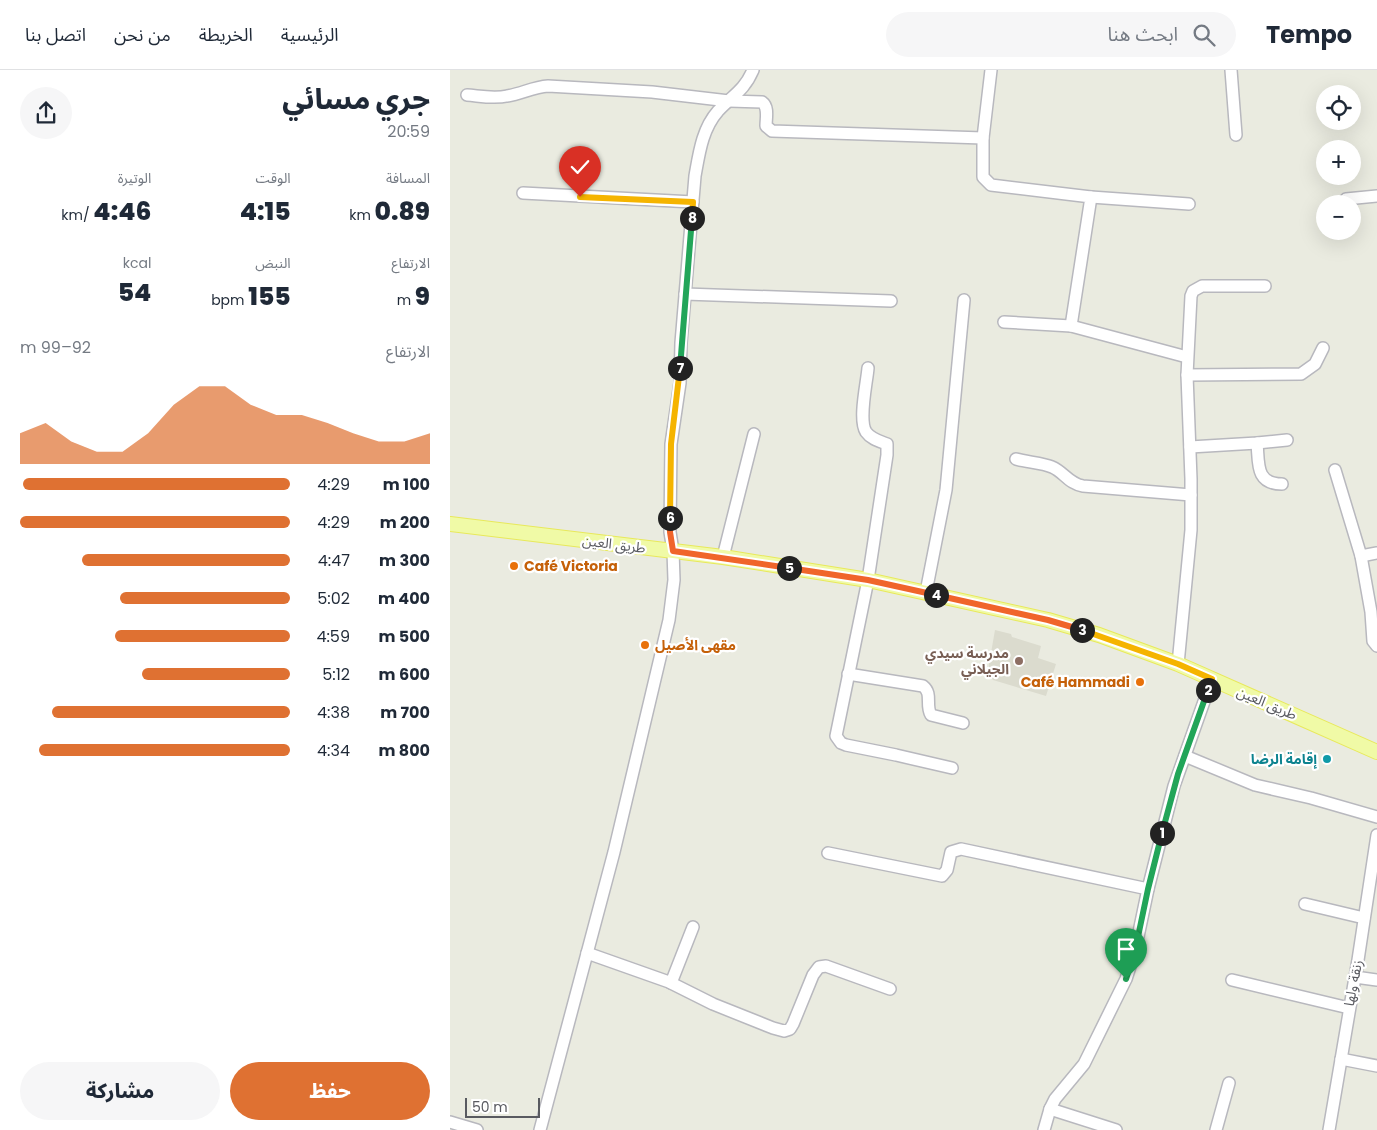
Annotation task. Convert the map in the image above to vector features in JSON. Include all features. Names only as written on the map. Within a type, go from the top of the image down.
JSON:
[{"type":"main road","name":"طريق العين","points":[[450,524],[673,551],[868,580],[1048,620],[1099,635],[1178,664],[1377,752]]},
{"type":"street","points":[[540,1130],[614,852],[666,639],[673,594],[673,551],[670,532],[671,444],[680,383],[695,176],[699,150],[707,128],[717,113],[742,90],[754,70]]},
{"type":"street","points":[[991,70],[983,138],[983,177],[991,185],[1091,197],[1188,204]]},
{"type":"street","points":[[1231,70],[1236,135]]},
{"type":"street","points":[[467,95],[496,98],[537,86],[652,92],[729,101],[762,102],[765,104],[766,126],[772,131],[983,138]]},
{"type":"street","points":[[523,193],[693,202]]},
{"type":"street","points":[[1361,198],[1377,196]]},
{"type":"street","points":[[1071,326],[1091,197]]},
{"type":"street","points":[[1178,664],[1190,540],[1191,495],[1187,357],[1191,296],[1193,291],[1202,286],[1265,286]]},
{"type":"street","points":[[686,294],[891,301]]},
{"type":"street","points":[[926,592],[946,490],[964,300]]},
{"type":"street","points":[[1004,322],[1071,326],[1187,357]]},
{"type":"street","points":[[1187,375],[1301,374],[1315,364],[1323,348]]},
{"type":"street","points":[[868,368],[863,426],[870,436],[887,444],[887,455],[868,580],[836,736],[841,743],[952,768]]},
{"type":"street","points":[[722,558],[754,434]]},
{"type":"street","points":[[1190,447],[1287,440]]},
{"type":"street","points":[[1257,443],[1261,475],[1268,482],[1282,484]]},
{"type":"street","points":[[1016,459],[1052,468],[1077,485],[1191,495]]},
{"type":"street","points":[[1335,470],[1361,556],[1371,612],[1373,641],[1377,646]]},
{"type":"street","points":[[1361,556],[1377,553]]},
{"type":"street","points":[[848,674],[923,686],[928,693],[928,710],[931,714],[963,723]]},
{"type":"street","points":[[1044,1130],[1050,1109],[1062,1090],[1084,1064],[1121,992],[1135,951],[1148,889],[1174,786],[1212,679]]},
{"type":"street","points":[[1185,756],[1255,785],[1311,798],[1377,817]]},
{"type":"street","name":"زنقة ولها","points":[[1329,1130],[1377,835]]},
{"type":"street","points":[[828,853],[942,876],[947,870],[951,852],[961,849],[1148,889]]},
{"type":"street","points":[[1305,904],[1364,918]]},
{"type":"street","points":[[671,983],[693,927]]},
{"type":"street","points":[[587,952],[671,983],[713,1004],[784,1031],[790,1029],[794,1024],[813,975],[820,967],[826,966],[890,989]]},
{"type":"street","points":[[1355,977],[1377,980]]},
{"type":"street","points":[[1232,980],[1348,1008]]},
{"type":"street","points":[[1341,1059],[1377,1066]]},
{"type":"street","points":[[1216,1130],[1229,1083]]},
{"type":"street","points":[[1050,1109],[1116,1130]]},
{"type":"street","points":[[450,1122],[477,1130]]},
{"type":"shaded area","name":"مدرسة سيدي الجيلاني","points":[[995,630],[1041,646],[1038,658],[1056,664],[1046,696],[993,680],[989,675],[990,670],[988,670]]},
{"type":"place","name":"Café Victoria","points":[[514,566]]},
{"type":"place","name":"مقهى الأصيل","points":[[645,645]]},
{"type":"place","name":"مدرسة سيدي الجيلاني","points":[[1019,661]]},
{"type":"place","name":"Café Hammadi","points":[[1140,682]]},
{"type":"place","name":"إقامة الرضا","points":[[1327,759]]},
{"type":"route","points":[[580,197],[693,202],[681,343],[680,383],[671,444],[670,532],[673,551],[868,580],[998,608],[1099,635],[1178,664],[1212,679],[1174,786],[1148,889],[1135,951],[1126,979]]}]
